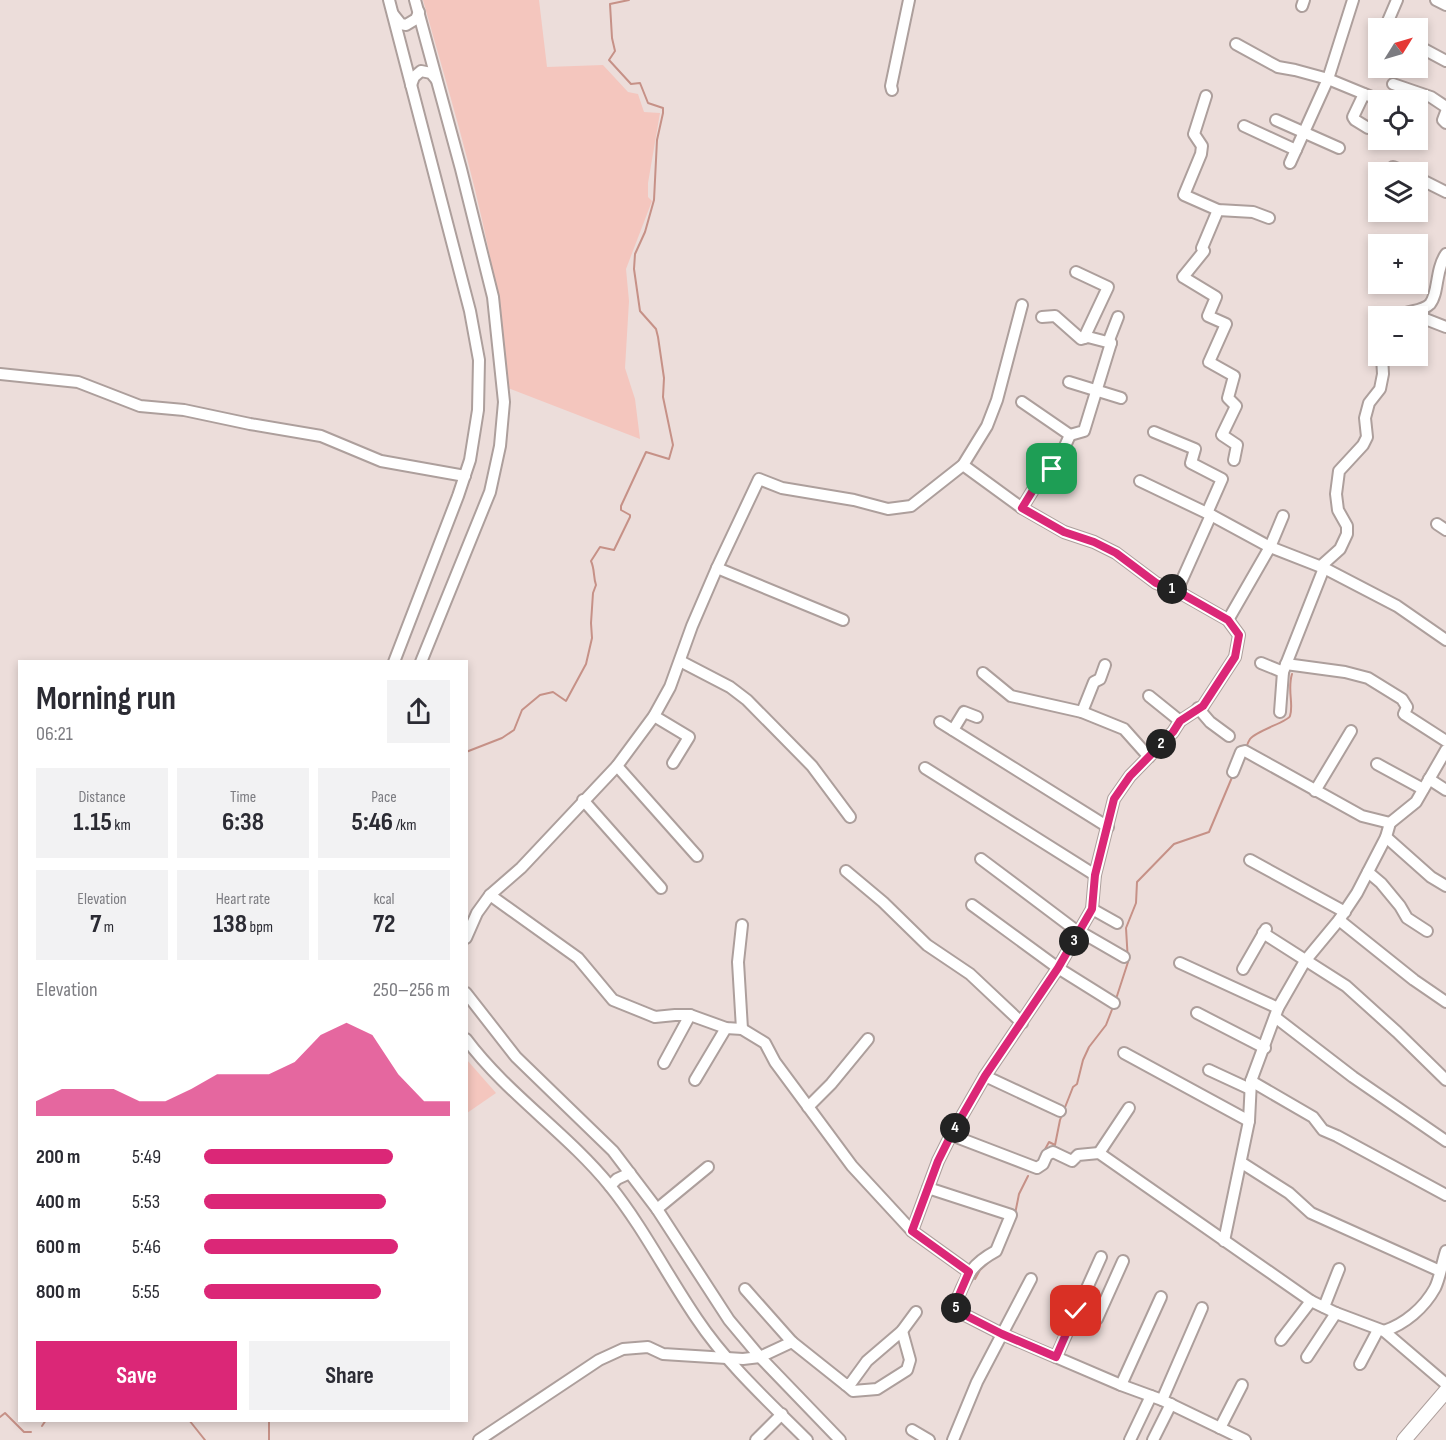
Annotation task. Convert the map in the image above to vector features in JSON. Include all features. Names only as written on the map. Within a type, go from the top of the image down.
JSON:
[{"type":"main road","points":[[1404,1440],[1446,1390]]},
{"type":"street","points":[[389,0],[470,311],[479,360],[478,410],[470,460],[395,660]]},
{"type":"street","points":[[415,0],[493,297],[504,402],[500,446],[490,492],[423,660]]},
{"type":"street","points":[[892,90],[893,75],[909,0]]},
{"type":"street","points":[[1290,164],[1328,79],[1353,0]]},
{"type":"street","points":[[1389,18],[1397,0]]},
{"type":"street","points":[[1436,0],[1446,5]]},
{"type":"street","points":[[393,14],[401,24],[406,25],[412,23],[419,12]]},
{"type":"street","points":[[1236,44],[1278,68],[1295,69],[1328,79],[1368,96]]},
{"type":"street","points":[[1428,51],[1446,61]]},
{"type":"street","points":[[411,85],[417,73],[422,71],[431,73],[436,79]]},
{"type":"street","points":[[1393,84],[1431,97],[1446,107]]},
{"type":"street","points":[[1364,94],[1353,117],[1368,128]]},
{"type":"street","points":[[1206,96],[1194,134],[1202,146],[1201,154],[1184,195],[1218,210],[1252,212],[1269,218]]},
{"type":"street","points":[[1446,112],[1443,120],[1446,123]]},
{"type":"street","points":[[1276,120],[1339,148]]},
{"type":"street","points":[[1244,126],[1296,150]]},
{"type":"street","points":[[1428,183],[1446,192]]},
{"type":"street","points":[[1218,210],[1202,248],[1204,252],[1183,277],[1216,297],[1208,316],[1226,324],[1209,362],[1234,376],[1228,399],[1236,406],[1222,435],[1237,445],[1233,460]]},
{"type":"street","points":[[1427,306],[1436,292],[1446,254]]},
{"type":"street","points":[[1076,272],[1108,287],[1084,338]]},
{"type":"street","points":[[468,933],[477,913],[490,895],[521,867],[617,766],[654,716],[670,687],[692,626],[759,478],[782,488],[854,500],[888,509],[911,506],[963,465],[987,426],[997,400],[1022,305]]},
{"type":"street","points":[[1042,317],[1055,316],[1081,339],[1088,337],[1111,343]]},
{"type":"street","points":[[1022,508],[1041,477],[1052,469],[1070,435],[1084,431],[1098,392],[1111,343],[1108,340],[1118,317]]},
{"type":"street","points":[[1428,322],[1446,327]]},
{"type":"street","points":[[1280,712],[1285,668],[1322,567],[1340,549],[1347,534],[1347,526],[1338,510],[1336,494],[1339,471],[1363,445],[1367,437],[1365,418],[1369,403],[1380,389],[1383,366]]},
{"type":"street","points":[[0,374],[78,381],[140,406],[184,410],[321,436],[381,461],[465,476]]},
{"type":"street","points":[[1069,382],[1121,398]]},
{"type":"street","points":[[1022,402],[1070,435]]},
{"type":"street","points":[[1154,432],[1196,450],[1191,463],[1222,478],[1177,591]]},
{"type":"street","points":[[912,1231],[938,1161],[951,1135],[985,1076],[1058,968],[1092,909],[1095,875],[1114,799],[1130,776],[1149,758],[1180,721],[1203,706],[1235,657],[1239,635],[1228,620],[1177,591],[1156,583],[1116,553],[1094,542],[1064,532],[1022,508],[963,465]]},
{"type":"street","points":[[1140,481],[1209,514],[1270,547],[1322,567],[1397,606],[1446,640]]},
{"type":"street","points":[[1228,620],[1270,547],[1283,516]]},
{"type":"street","points":[[717,568],[843,620]]},
{"type":"street","points":[[680,661],[730,687],[747,700],[812,766],[850,817]]},
{"type":"street","points":[[1261,663],[1285,668],[1346,672],[1368,678],[1402,699],[1407,707],[1404,714],[1446,741]]},
{"type":"street","points":[[1082,712],[1094,682],[1100,680],[1105,664]]},
{"type":"street","points":[[983,672],[1011,696],[1082,712],[1126,730],[1149,758]]},
{"type":"street","points":[[1149,696],[1180,721]]},
{"type":"street","points":[[1198,708],[1210,722],[1229,736]]},
{"type":"street","points":[[953,730],[964,712],[977,717]]},
{"type":"street","points":[[654,716],[689,737],[673,763]]},
{"type":"street","points":[[940,722],[1108,827]]},
{"type":"street","points":[[1315,791],[1351,731]]},
{"type":"street","points":[[1224,1241],[1250,1121],[1251,1085],[1277,1012],[1305,961],[1342,916],[1357,893],[1386,837],[1390,823],[1416,802],[1446,750]]},
{"type":"street","points":[[1233,772],[1241,752],[1245,751],[1362,816],[1390,823]]},
{"type":"street","points":[[1377,764],[1423,789]]},
{"type":"street","points":[[617,766],[697,856]]},
{"type":"street","points":[[925,768],[1095,875]]},
{"type":"street","points":[[1429,779],[1446,790]]},
{"type":"street","points":[[583,800],[661,888]]},
{"type":"street","points":[[1386,837],[1431,878],[1446,886]]},
{"type":"street","points":[[981,859],[1079,932],[1124,957]]},
{"type":"street","points":[[1250,860],[1342,916],[1414,980],[1446,1002]]},
{"type":"street","points":[[846,871],[927,945],[970,974],[1022,1023]]},
{"type":"street","points":[[1368,872],[1381,883],[1407,918],[1427,932]]},
{"type":"street","points":[[490,895],[578,958],[613,1000],[656,1017],[675,1014],[690,1015],[726,1028],[742,1029],[765,1043],[775,1062],[852,1166],[912,1231],[969,1272]]},
{"type":"street","points":[[972,905],[1058,968],[1114,1004]]},
{"type":"street","points":[[1092,909],[1117,923]]},
{"type":"street","points":[[742,926],[738,962],[742,1029]]},
{"type":"street","points":[[1243,969],[1264,931],[1305,961],[1346,986],[1446,1080]]},
{"type":"street","points":[[1180,963],[1277,1012],[1353,1077],[1446,1141]]},
{"type":"street","points":[[468,996],[516,1057],[613,1150],[657,1209],[729,1320],[760,1357],[840,1440]]},
{"type":"street","points":[[1197,1013],[1265,1048]]},
{"type":"street","points":[[664,1063],[690,1015]]},
{"type":"street","points":[[694,1080],[726,1028]]},
{"type":"street","points":[[808,1107],[831,1084],[868,1039]]},
{"type":"street","points":[[468,1041],[495,1072],[610,1186],[636,1222],[697,1320],[728,1359],[807,1440]]},
{"type":"street","points":[[1124,1053],[1250,1121]]},
{"type":"street","points":[[1209,1070],[1251,1085],[1313,1117],[1323,1130],[1446,1195]]},
{"type":"street","points":[[985,1076],[1060,1111]]},
{"type":"street","points":[[1099,1154],[1129,1108]]},
{"type":"street","points":[[951,1135],[1037,1167],[1043,1164],[1047,1155],[1053,1152],[1072,1161],[1078,1155],[1099,1154],[1311,1301],[1381,1330],[1446,1384]]},
{"type":"street","points":[[1242,1163],[1289,1193],[1311,1213],[1440,1270]]},
{"type":"street","points":[[657,1209],[708,1167]]},
{"type":"street","points":[[610,1186],[616,1179],[630,1173]]},
{"type":"street","points":[[928,1188],[1011,1215],[996,1251],[985,1257],[969,1272],[956,1302],[957,1311],[1002,1334],[1161,1400],[1245,1440]]},
{"type":"street","points":[[1360,1364],[1381,1330],[1398,1326],[1416,1312],[1435,1288],[1446,1251]]},
{"type":"street","points":[[1056,1357],[1101,1257]]},
{"type":"street","points":[[1076,1311],[1097,1319],[1123,1261]]},
{"type":"street","points":[[1324,1307],[1339,1269]]},
{"type":"street","points":[[953,1440],[977,1382],[1031,1279]]},
{"type":"street","points":[[745,1289],[792,1342],[853,1391],[877,1389],[907,1370],[910,1360],[902,1331]]},
{"type":"street","points":[[1121,1385],[1161,1297]]},
{"type":"street","points":[[1281,1340],[1311,1301]]},
{"type":"street","points":[[1130,1440],[1161,1400],[1202,1308]]},
{"type":"street","points":[[846,1385],[851,1383],[867,1361],[902,1331],[916,1312]]},
{"type":"street","points":[[1307,1357],[1336,1313]]},
{"type":"street","points":[[479,1440],[599,1360],[623,1349],[648,1347],[663,1354],[728,1359],[760,1357],[792,1342]]},
{"type":"street","points":[[1220,1428],[1242,1385]]},
{"type":"street","points":[[1154,1440],[1161,1400]]},
{"type":"street","points":[[756,1440],[782,1414]]},
{"type":"street","points":[[912,1431],[929,1440]]},
{"type":"shaded area","points":[[423,0],[539,0],[547,67],[603,65],[628,92],[638,94],[644,112],[660,113],[648,183],[648,197],[652,201],[626,269],[629,301],[625,368],[635,399],[640,439],[508,388],[496,289],[487,241],[476,192]]},
{"type":"shaded area","points":[[468,1061],[496,1093],[468,1112]]},
{"type":"waterway","points":[[468,751],[502,738],[514,730],[522,710],[540,695],[553,692],[566,701],[586,664],[592,638],[593,593],[596,585],[591,561],[600,547],[614,550],[630,517],[621,510],[621,506],[646,452],[669,459],[673,445],[663,397],[664,378],[658,337],[656,329],[640,311],[634,269],[635,254],[645,232],[654,200],[657,140],[663,108],[648,103],[640,83],[631,84],[609,60],[615,51],[610,4],[629,0]]},
{"type":"waterway","points":[[1246,748],[1249,740],[1254,736],[1290,716],[1292,674]]},
{"type":"waterway","points":[[1116,999],[1128,962],[1126,928],[1136,903],[1137,882],[1174,844],[1209,832],[1233,775]]},
{"type":"waterway","points":[[1043,1153],[1049,1142],[1055,1145],[1060,1120],[1073,1087],[1077,1084],[1083,1060],[1089,1047],[1106,1025],[1113,1007]]},
{"type":"waterway","points":[[1015,1214],[1019,1194],[1028,1176]]},
{"type":"waterway","points":[[1001,1250],[1012,1225]]},
{"type":"waterway","points":[[975,1279],[980,1270],[993,1258]]},
{"type":"waterway","points":[[0,1417],[5,1413],[24,1432],[31,1432]]},
{"type":"waterway","points":[[42,1426],[45,1422]]},
{"type":"waterway","points":[[191,1422],[205,1440]]},
{"type":"waterway","points":[[269,1422],[269,1440]]},
{"type":"route","points":[[1052,469],[1041,477],[1022,508],[1064,532],[1094,542],[1116,553],[1156,583],[1177,591],[1228,620],[1239,635],[1235,657],[1203,706],[1180,721],[1173,732],[1130,776],[1114,799],[1095,875],[1092,909],[1058,968],[985,1076],[951,1135],[938,1161],[912,1231],[969,1272],[956,1302],[957,1311],[1002,1334],[1056,1357],[1076,1311]]}]
